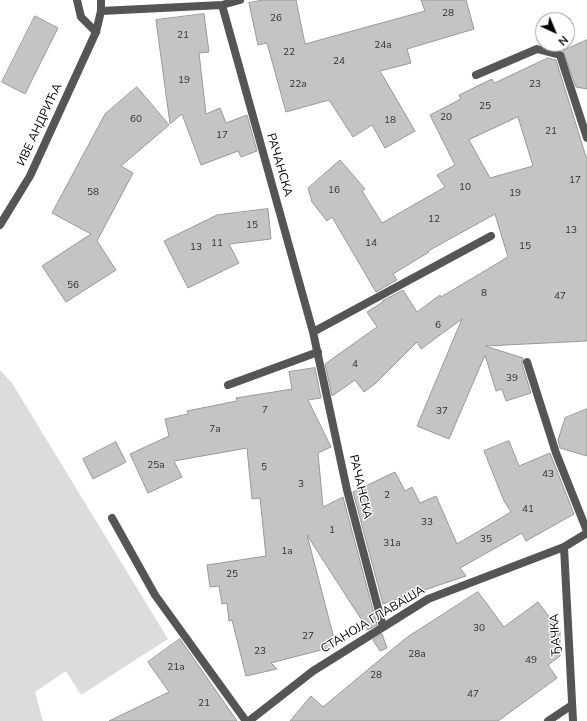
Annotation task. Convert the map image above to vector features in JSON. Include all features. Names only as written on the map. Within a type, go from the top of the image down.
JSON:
[{"type":"street","points":[[77,0],[81,16],[96,32]]},
{"type":"street","name":"ИВЕ АНДРИЋА","points":[[0,225],[30,176],[96,32],[101,12],[102,0]]},
{"type":"street","points":[[101,12],[222,5],[240,0]]},
{"type":"street","name":"РАЧАНСКА","points":[[222,5],[313,332],[347,490],[383,627]]},
{"type":"street","points":[[476,75],[537,49],[560,55],[587,138]]},
{"type":"street","points":[[313,332],[491,236]]},
{"type":"street","points":[[228,385],[318,352]]},
{"type":"street","name":"СТАНОЈА ГЛАВАША","points":[[249,721],[313,671],[428,599],[564,547],[587,532],[556,453],[527,362]]},
{"type":"street","points":[[112,518],[155,595],[246,721]]},
{"type":"street","name":"ЂАЧКА","points":[[564,547],[573,721]]},
{"type":"street","points":[[548,721],[572,705]]},
{"type":"shaded area","points":[[0,370],[12,383],[168,639],[81,695],[66,671],[35,692],[43,721],[0,721]]},
{"type":"building","points":[[263,0],[296,0],[305,44],[425,11],[421,0],[466,0],[474,29],[407,49],[411,63],[380,71],[415,131],[385,148],[372,125],[353,137],[329,100],[286,112],[267,43],[258,45],[249,3]]},
{"type":"building","points":[[204,14],[209,52],[199,53],[206,114],[220,108],[226,123],[247,115],[257,151],[241,157],[238,151],[201,165],[182,114],[170,124],[156,20]]},
{"type":"building","points":[[35,16],[58,28],[25,94],[2,82]]},
{"type":"building","points":[[587,40],[587,89],[576,87],[563,52],[575,52],[575,46]]},
{"type":"building","points":[[548,58],[556,60],[587,160],[587,341],[485,346],[523,358],[522,364],[531,393],[506,401],[502,389],[496,391],[485,355],[449,439],[417,426],[462,319],[421,349],[417,342],[376,383],[364,392],[355,380],[332,396],[325,364],[377,327],[367,312],[383,302],[382,301],[403,290],[417,312],[440,295],[441,297],[508,257],[495,214],[428,251],[429,252],[393,274],[397,280],[376,292],[332,217],[327,221],[312,202],[308,188],[340,160],[365,189],[362,191],[382,223],[445,187],[437,175],[455,165],[430,115],[461,99],[459,95],[492,79],[494,83]],"holes":[[[518,117],[533,166],[490,178],[469,140]]]},
{"type":"building","points":[[137,87],[169,125],[121,166],[133,173],[97,241],[116,270],[66,302],[42,266],[91,234],[52,213],[105,114]]},
{"type":"building","points":[[268,209],[271,239],[229,244],[239,263],[188,288],[164,241],[217,215]]},
{"type":"building","points":[[315,368],[321,398],[308,400],[331,447],[318,453],[323,507],[343,497],[377,625],[368,630],[307,535],[336,646],[271,663],[277,669],[246,676],[232,620],[229,621],[227,603],[222,604],[219,586],[210,587],[207,565],[266,556],[260,498],[252,499],[247,448],[174,461],[182,477],[148,493],[130,454],[169,436],[165,419],[188,414],[187,411],[237,401],[236,398],[292,389],[289,372]]},
{"type":"building","points":[[587,409],[587,456],[560,448],[558,440],[565,418]]},
{"type":"building","points":[[509,441],[519,466],[550,453],[574,514],[526,541],[522,533],[460,568],[466,576],[383,604],[353,492],[395,472],[405,491],[412,487],[420,503],[436,496],[457,544],[511,512],[504,501],[484,451]]},
{"type":"building","points":[[116,442],[126,462],[93,479],[83,459]]},
{"type":"building","points":[[478,592],[504,627],[538,602],[560,631],[560,656],[548,665],[557,678],[498,721],[290,721],[311,696],[323,707],[406,638]]},
{"type":"building","points":[[382,634],[387,648],[380,651],[373,640]]},
{"type":"building","points":[[180,639],[237,721],[109,721],[169,692],[148,662]]}]
